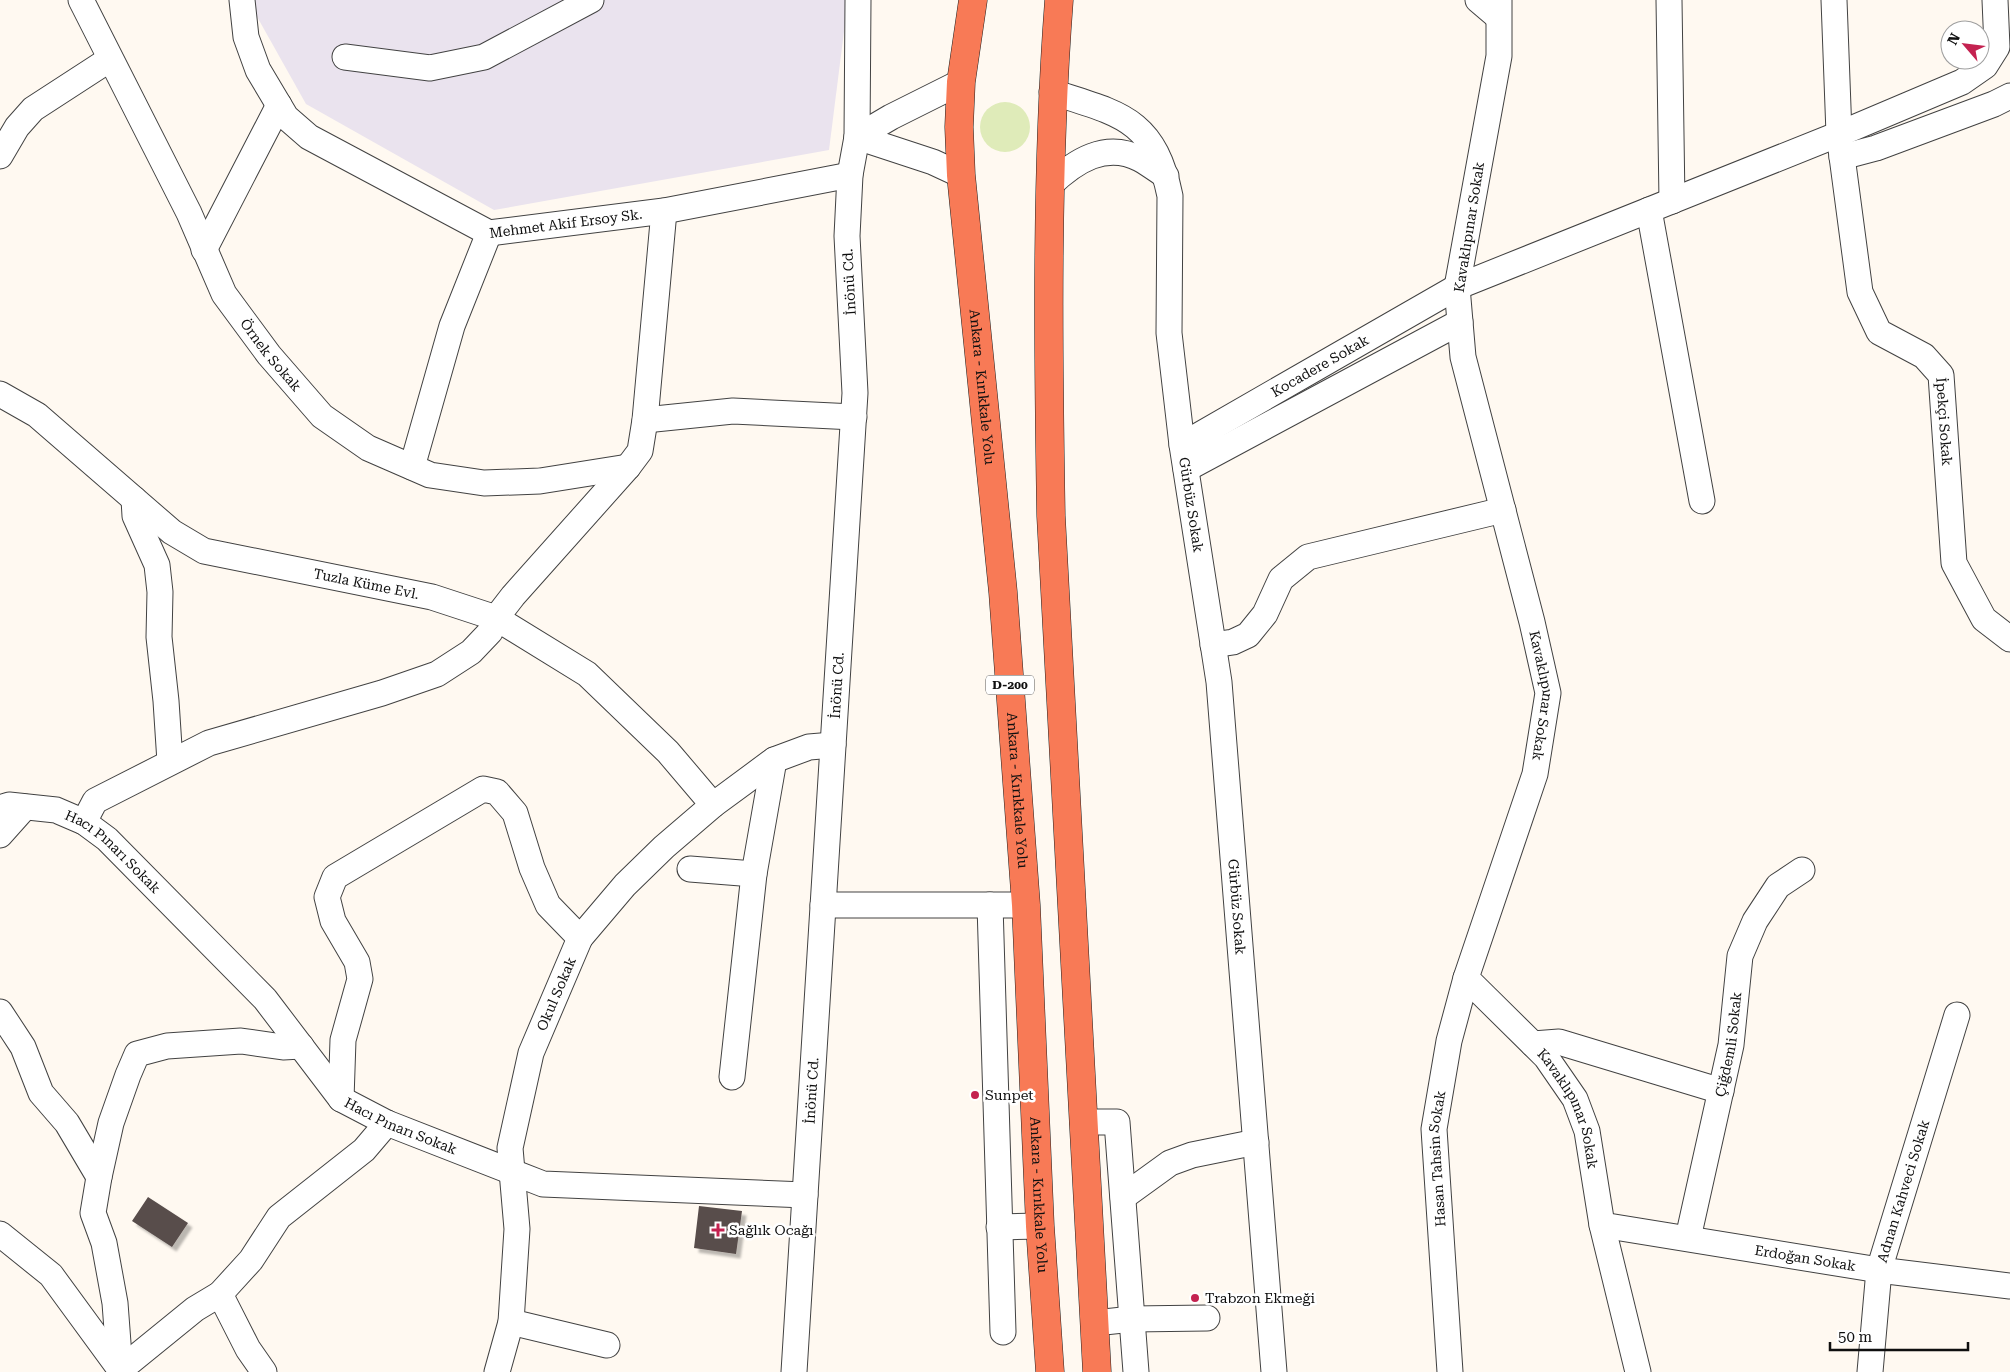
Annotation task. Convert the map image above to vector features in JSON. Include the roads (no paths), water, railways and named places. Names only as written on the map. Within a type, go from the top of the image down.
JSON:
[{"type":"highway","name":"Ankara - Kırıkkale Yolu","points":[[973,0],[961,82],[959,127],[961,175],[1003,592],[1026,905],[1040,1226],[1050,1372]]},
{"type":"highway","points":[[1059,0],[1052,92],[1050,185],[1049,392],[1051,516],[1097,1372]]},
{"type":"street","name":"Örnek Sokak","points":[[81,0],[188,213],[224,294],[269,356],[322,416],[368,448],[430,475],[484,483],[540,480],[628,468]]},
{"type":"street","name":"Mehmet Akif Ersoy Sk.","points":[[242,0],[246,36],[258,70],[286,117],[309,137],[489,233],[664,211],[850,175]]},
{"type":"street","points":[[345,57],[430,68],[484,57],[591,0]]},
{"type":"street","name":"İnönü Cd.","points":[[794,1372],[854,417],[855,393],[847,236],[850,175],[857,137],[858,0]]},
{"type":"street","points":[[1478,0],[1498,9]]},
{"type":"street","points":[[1669,0],[1672,201]]},
{"type":"street","name":"İpekçi Sokak","points":[[1834,0],[1840,146],[1860,292],[1879,332],[1924,356],[1941,374],[1954,563],[1984,619],[2010,639]]},
{"type":"street","points":[[1840,146],[1962,82],[1985,66],[1998,47],[1995,0]]},
{"type":"street","name":"Kavaklıpınar Sokak","points":[[1498,9],[1499,56],[1457,287],[1463,357],[1532,622],[1548,693],[1534,774],[1466,978],[1546,1057],[1575,1099],[1587,1130],[1602,1224],[1638,1372]]},
{"type":"street","points":[[0,156],[17,127],[33,109],[110,60]]},
{"type":"street","points":[[857,137],[891,117],[961,82]]},
{"type":"street","name":"Gürbüz Sokak","points":[[1052,92],[1112,111],[1127,119],[1156,149],[1166,176],[1170,196],[1169,333],[1182,444],[1219,682],[1274,1372]]},
{"type":"street","points":[[1840,146],[1885,144],[1994,104],[2010,96]]},
{"type":"street","points":[[204,250],[279,105]]},
{"type":"street","points":[[857,137],[933,162],[961,175]]},
{"type":"street","name":"Kocadere Sokak","points":[[1182,444],[1457,287],[1672,201],[1840,146]]},
{"type":"street","points":[[1050,185],[1077,162],[1104,153],[1121,153],[1139,158],[1166,176]]},
{"type":"street","points":[[1648,210],[1702,501]]},
{"type":"street","points":[[84,822],[95,801],[209,743],[382,693],[437,674],[471,652],[490,632],[496,618],[512,596],[628,468],[640,451],[645,420],[664,211]]},
{"type":"street","points":[[412,467],[452,326],[489,233]]},
{"type":"street","name":"Kocadere Sokak","points":[[1186,470],[1460,322]]},
{"type":"street","name":"Tuzla Küme Evl.","points":[[0,394],[37,414],[172,532],[204,551],[432,597],[496,618],[588,674],[668,752],[713,806]]},
{"type":"street","points":[[645,420],[733,411],[854,417]]},
{"type":"street","points":[[134,499],[135,516],[157,565],[160,592],[160,636],[170,762]]},
{"type":"street","points":[[1213,645],[1233,642],[1248,635],[1265,614],[1281,579],[1308,557],[1503,510]]},
{"type":"street","name":"Okul Sokak","points":[[497,1372],[511,1322],[517,1229],[510,1148],[530,1053],[580,938],[625,885],[664,847],[713,806],[774,760],[809,747],[834,745]]},
{"type":"street","points":[[732,1077],[754,874],[774,760]]},
{"type":"street","points":[[341,1098],[343,1040],[360,979],[357,962],[333,921],[327,897],[335,876],[483,790],[497,792],[514,813],[532,868],[548,905],[580,938]]},
{"type":"street","name":"Hacı Pınarı Sokak","points":[[0,808],[9,805],[56,810],[84,822],[107,839],[265,1000],[341,1098],[387,1123],[543,1184],[805,1195]]},
{"type":"street","points":[[0,834],[25,807]]},
{"type":"street","points":[[690,869],[754,874]]},
{"type":"street","name":"Çiğdemli Sokak","points":[[1688,1238],[1731,1044],[1740,956],[1755,921],[1778,886],[1802,870]]},
{"type":"street","points":[[823,905],[1026,905]]},
{"type":"street","points":[[990,905],[1003,1332]]},
{"type":"street","name":"Hasan Tahsin Sokak","points":[[1450,1372],[1434,1130],[1449,1041],[1466,978]]},
{"type":"street","name":"Adnan Kahveci Sokak","points":[[1870,1372],[1879,1270],[1957,1015]]},
{"type":"street","points":[[3,1022],[23,1047],[41,1094],[66,1122],[99,1176]]},
{"type":"street","points":[[121,1371],[115,1303],[104,1243],[93,1213],[111,1123],[137,1054],[167,1046],[241,1041],[283,1047],[301,1046]]},
{"type":"street","points":[[1532,1044],[1559,1042],[1721,1091]]},
{"type":"street","points":[[1083,1122],[1117,1122],[1136,1372]]},
{"type":"street","points":[[121,1371],[195,1309],[220,1294],[251,1260],[279,1218],[364,1150],[387,1123]]},
{"type":"street","points":[[1123,1197],[1163,1168],[1178,1160],[1192,1155],[1256,1142]]},
{"type":"street","name":"Erdoğan Sokak","points":[[1602,1224],[1879,1270],[2010,1286]]},
{"type":"street","points":[[999,1227],[1040,1226]]},
{"type":"street","points":[[2,1238],[51,1275],[121,1371]]},
{"type":"street","points":[[220,1294],[248,1349],[264,1372]]},
{"type":"street","points":[[1095,1323],[1132,1319],[1207,1318]]},
{"type":"street","points":[[511,1322],[607,1345]]},
{"type":"place","name":"Sunpet","points":[[975,1095]]},
{"type":"place","name":"Sağlık Ocağı","points":[[718,1230]]},
{"type":"place","name":"Trabzon Ekmeği","points":[[1195,1298]]}]
